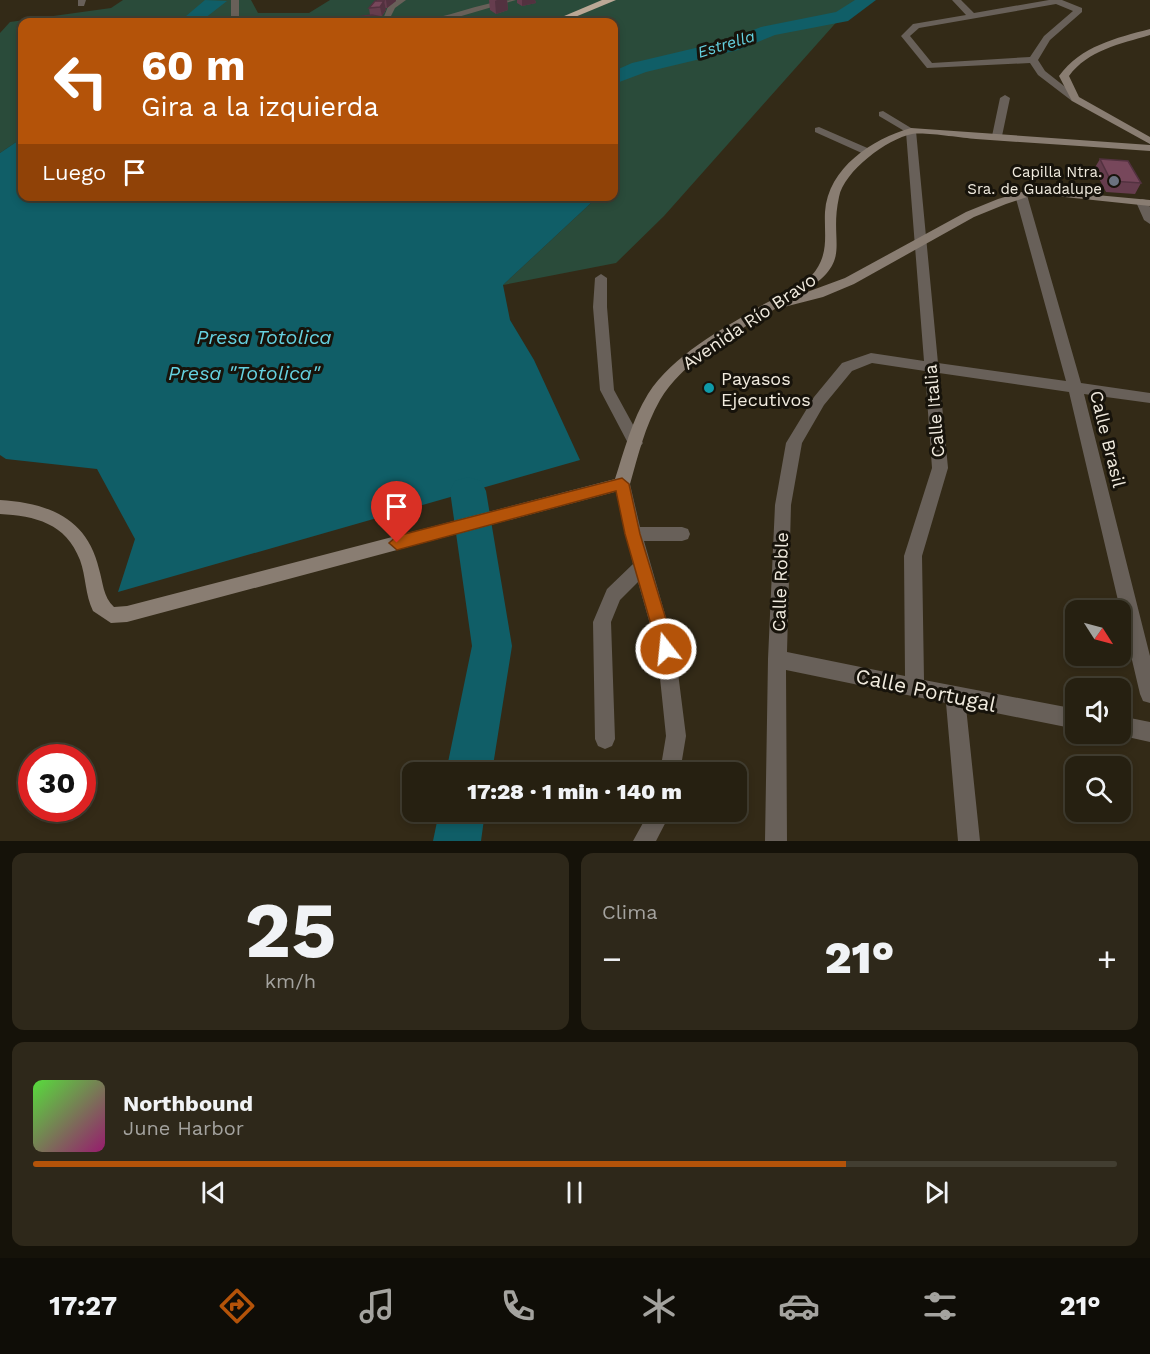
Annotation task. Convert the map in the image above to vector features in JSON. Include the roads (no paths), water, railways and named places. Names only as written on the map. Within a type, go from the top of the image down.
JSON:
[{"type":"highway","points":[[565,18],[611,0]]},
{"type":"street","points":[[235,0],[235,18]]},
{"type":"street","points":[[389,18],[386,17],[392,6],[402,0]]},
{"type":"street","points":[[445,18],[476,11],[506,0]]},
{"type":"street","points":[[956,0],[972,16]]},
{"type":"street","points":[[1056,0],[1079,10],[1047,38],[1034,60],[930,66],[905,36],[916,26],[1056,0]]},
{"type":"street","points":[[1075,99],[1064,76],[1073,61],[1087,52],[1150,32]]},
{"type":"street","points":[[1034,60],[1041,73],[1075,99],[1150,141]]},
{"type":"street","points":[[998,136],[1005,98]]},
{"type":"street","points":[[883,114],[911,132]]},
{"type":"street","points":[[819,130],[868,152]]},
{"type":"street","name":"Avenida Río Bravo","points":[[672,762],[676,736],[666,649],[633,534],[622,484],[654,396],[675,371],[817,278],[830,261],[834,244],[831,210],[837,183],[851,165],[868,152],[911,132],[998,136],[1150,148]]},
{"type":"street","name":"Calle Italia","points":[[911,132],[940,468],[913,556],[915,686]]},
{"type":"street","points":[[773,306],[813,298],[872,272],[921,239],[953,221],[1036,191],[1146,202],[1150,220]]},
{"type":"street","name":"Calle Brasil","points":[[1020,195],[1075,388],[1150,694]]},
{"type":"street","points":[[601,278],[600,307],[607,390],[635,443]]},
{"type":"street","name":"Calle Roble","points":[[776,841],[777,659],[783,505],[794,443],[819,401],[848,367],[872,358],[930,366]]},
{"type":"street","points":[[930,366],[1150,398]]},
{"type":"street","points":[[0,507],[30,509],[57,519],[75,537],[88,558],[99,605],[111,615],[126,614],[622,484]]},
{"type":"street","points":[[633,534],[682,534]]},
{"type":"street","points":[[605,739],[602,622],[613,595],[642,566]]},
{"type":"street","name":"Calle Portugal","points":[[777,659],[915,686],[955,698],[1065,717]]},
{"type":"street","points":[[955,698],[969,841]]},
{"type":"street","points":[[1131,728],[1150,732]]},
{"type":"street","points":[[644,841],[654,822]]},
{"type":"water","name":"Presa \"Totolica\"","points":[[18,141],[18,201],[592,201],[503,285],[510,320],[534,360],[580,460],[118,592],[135,539],[97,469],[6,459],[0,455],[0,153]]},
{"type":"waterway","points":[[194,18],[218,1],[214,0]]},
{"type":"waterway","name":"Estrella","points":[[618,76],[639,67],[731,46],[768,31],[814,20],[841,17],[867,0]]},
{"type":"waterway","points":[[468,491],[492,646],[471,762]]},
{"type":"waterway","points":[[457,841],[460,822]]},
{"type":"place","name":"Capilla Ntra. Sra. de Guadalupe","points":[[1114,181]]},
{"type":"place","name":"Payasos Ejecutivos","points":[[709,388]]},
{"type":"water label","name":"Presa Totolica","points":[[264,337]]}]
